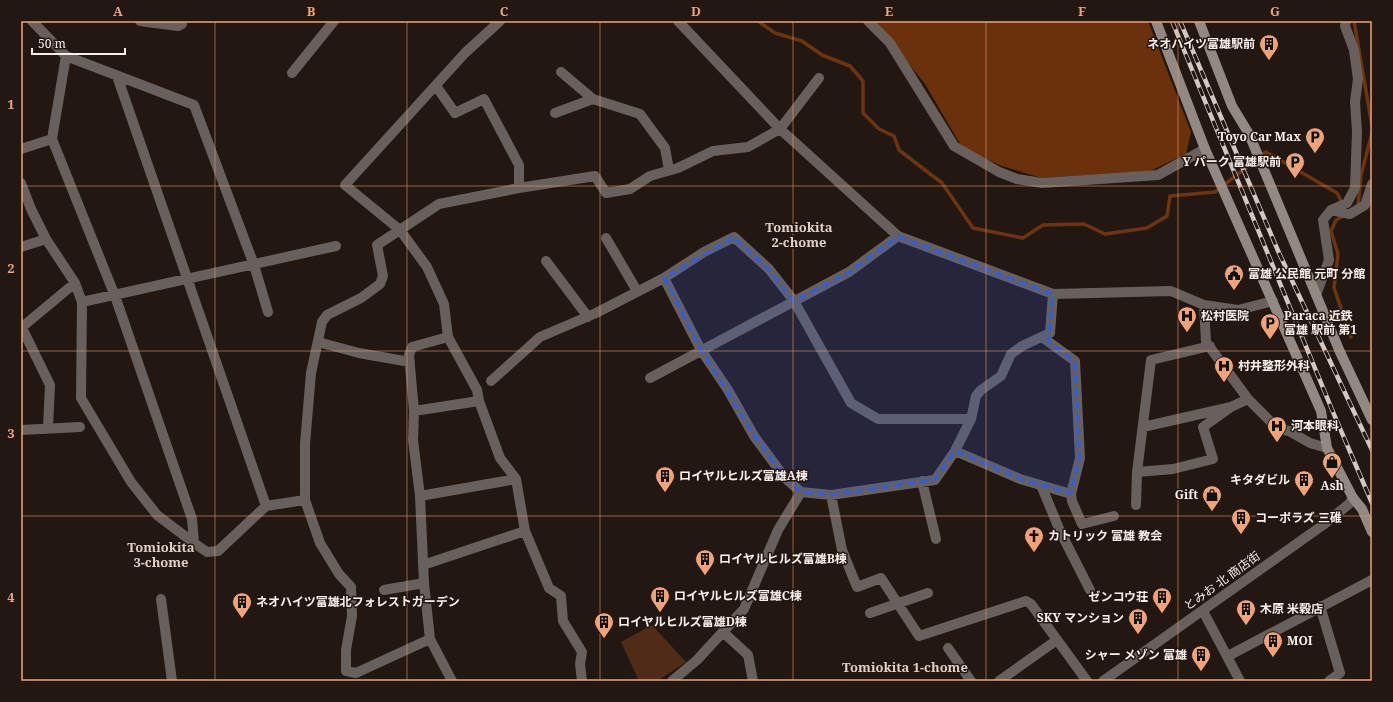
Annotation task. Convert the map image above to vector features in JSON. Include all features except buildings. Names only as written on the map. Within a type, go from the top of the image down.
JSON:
[{"type":"street","points":[[32,21],[66,56],[194,105],[254,265],[268,312]]},
{"type":"street","points":[[140,21],[178,26],[182,24]]},
{"type":"street","points":[[292,73],[334,21]]},
{"type":"street","points":[[500,21],[465,52],[436,86],[345,185],[400,230],[427,267],[444,304],[448,337],[477,390],[479,401],[500,458],[516,479],[525,531],[550,588],[562,596],[563,621],[582,652],[580,664],[582,681]]},
{"type":"street","points":[[678,21],[780,129],[898,236],[1053,294],[1171,291],[1204,305],[1238,310],[1273,301]]},
{"type":"street","points":[[868,21],[890,43],[954,146],[998,172],[1017,179],[1042,183],[1158,175],[1205,149]]},
{"type":"street","points":[[1156,21],[1205,149],[1321,411],[1327,448],[1353,498],[1362,509],[1372,532]]},
{"type":"street","points":[[1199,21],[1232,106],[1249,134],[1316,295],[1372,420]]},
{"type":"street","points":[[1316,295],[1329,260],[1323,220],[1331,210],[1347,203],[1355,188],[1357,131],[1355,102],[1358,79],[1354,50],[1345,26],[1346,21]]},
{"type":"street","points":[[66,56],[52,139],[115,296],[192,519],[194,543]]},
{"type":"street","points":[[561,72],[593,99],[640,114],[665,148],[669,170]]},
{"type":"street","points":[[117,76],[266,506]]},
{"type":"street","points":[[430,639],[356,673],[346,671],[346,650],[352,616],[351,587],[339,574],[320,543],[305,500],[305,444],[310,381],[322,322],[327,315],[361,298],[380,284],[383,276],[377,245],[439,204],[519,188],[595,176],[606,193],[630,190],[650,176],[678,168],[713,151],[748,147],[780,129],[819,78]]},
{"type":"street","points":[[436,86],[455,113],[484,99],[519,164],[519,188]]},
{"type":"street","points":[[555,113],[593,99]]},
{"type":"street","points":[[21,149],[52,139]]},
{"type":"street","points":[[21,183],[31,209],[46,239],[75,283],[82,302],[81,398],[131,482],[157,515],[207,552],[218,551],[266,506],[305,500]]},
{"type":"street","points":[[1331,210],[1350,214],[1364,205],[1372,184]]},
{"type":"street","points":[[650,378],[849,272],[898,236]]},
{"type":"street","points":[[491,380],[540,337],[588,317],[664,278],[704,252],[734,237],[769,269],[794,301],[851,403],[878,420],[971,419]]},
{"type":"street","points":[[606,238],[637,291]]},
{"type":"street","points":[[21,247],[46,239]]},
{"type":"street","points":[[82,302],[115,296],[336,246]]},
{"type":"street","points":[[546,261],[588,317]]},
{"type":"street","points":[[664,278],[701,350],[728,390],[754,436],[785,478],[801,492],[830,495],[935,480],[955,451],[971,419],[976,396],[981,390],[1001,376],[1012,354],[1050,334],[1053,294]]},
{"type":"street","points":[[48,427],[50,385],[22,328],[75,283]]},
{"type":"street","points":[[1204,305],[1206,342],[1248,400],[1278,429],[1289,431],[1310,443],[1327,448]]},
{"type":"street","points":[[448,337],[412,347],[409,355],[414,411],[413,440],[420,496],[424,583],[430,639],[452,681]]},
{"type":"street","points":[[1042,337],[1076,361],[1080,458],[1072,500],[1082,524],[1114,516]]},
{"type":"street","points":[[318,342],[359,353],[410,362]]},
{"type":"street","points":[[1136,505],[1137,472],[1151,360],[1210,346]]},
{"type":"street","points":[[1143,427],[1231,407],[1248,400]]},
{"type":"street","points":[[414,411],[479,401]]},
{"type":"street","points":[[1137,472],[1173,469],[1213,459],[1203,427],[1231,407]]},
{"type":"street","points":[[21,430],[48,427],[80,427]]},
{"type":"street","points":[[955,451],[1020,479],[1072,494]]},
{"type":"street","points":[[420,496],[516,479]]},
{"type":"street","points":[[922,481],[936,539]]},
{"type":"street","points":[[1041,485],[1060,531],[1090,590]]},
{"type":"street","points":[[672,681],[697,660],[744,609],[778,530],[801,492]]},
{"type":"street","points":[[830,495],[842,550],[858,587],[881,578],[919,636],[1026,601],[1031,604],[1086,681]]},
{"type":"street","name":"とみお 北 商店街","points":[[1103,681],[1323,525],[1349,504],[1353,498]]},
{"type":"street","points":[[423,565],[525,531]]},
{"type":"street","points":[[1228,656],[1320,606],[1372,580]]},
{"type":"street","points":[[384,590],[424,583]]},
{"type":"street","points":[[870,613],[928,593]]},
{"type":"street","points":[[161,599],[172,681]]},
{"type":"street","points":[[1320,606],[1340,673],[1329,681]]},
{"type":"street","points":[[1203,611],[1228,656],[1236,679]]},
{"type":"street","points":[[723,632],[748,655],[753,681]]},
{"type":"street","points":[[999,681],[1057,640]]},
{"type":"street","points":[[948,648],[971,681]]},
{"type":"highlighted area","points":[[898,236],[1053,294],[1049,342],[1075,361],[1080,458],[1071,494],[1020,479],[955,451],[935,480],[831,495],[801,492],[785,478],[754,436],[701,350],[664,278],[734,237],[769,269],[794,301],[849,272]]},
{"type":"shaded area","points":[[874,21],[1148,21],[1191,132],[1186,154],[1150,171],[1042,178],[1002,166],[968,151],[959,142],[925,84]]},
{"type":"shaded area","points":[[652,625],[686,662],[657,681],[639,681],[621,642]]},
{"type":"waterway","points":[[758,21],[775,33],[802,41],[822,55],[850,66],[863,81],[863,113],[879,129],[894,136],[899,150],[942,183],[973,228],[1023,238],[1043,225],[1084,224],[1105,234],[1147,228],[1167,216],[1170,196],[1215,192],[1266,152],[1337,193],[1343,204]]},
{"type":"waterway","points":[[1354,21],[1372,126]]},
{"type":"waterway","points":[[1358,206],[1361,175],[1372,133]]},
{"type":"waterway","points":[[1345,215],[1336,220],[1331,231],[1338,254],[1334,288],[1351,337]]},
{"type":"railway","points":[[1172,21],[1372,503]]},
{"type":"railway","points":[[1180,21],[1279,253],[1372,450]]},
{"type":"place","name":"ネオハイツ富雄駅前","points":[[1269,61]]},
{"type":"place","name":"Toyo Car Max","points":[[1315,154]]},
{"type":"place","name":"Y パーク 富雄駅前","points":[[1295,179]]},
{"type":"place","name":"富雄 公民館 元町 分館","points":[[1234,291]]},
{"type":"place","name":"松村医院","points":[[1187,333]]},
{"type":"place","name":"Paraca 近鉄 富雄 駅前 第1","points":[[1270,340]]},
{"type":"place","name":"村井整形外科","points":[[1224,383]]},
{"type":"place","name":"河本眼科","points":[[1277,443]]},
{"type":"place","name":"Ash","points":[[1332,479]]},
{"type":"place","name":"ロイヤルヒルズ富雄A棟","points":[[665,493]]},
{"type":"place","name":"キタダビル","points":[[1304,497]]},
{"type":"place","name":"Gift","points":[[1212,512]]},
{"type":"place","name":"コーポラズ 三碓","points":[[1241,535]]},
{"type":"place","name":"カトリック 富雄 教会","points":[[1034,553]]},
{"type":"place","name":"ロイヤルヒルズ富雄B棟","points":[[705,576]]},
{"type":"place","name":"ロイヤルヒルズ富雄C棟","points":[[660,613]]},
{"type":"place","name":"ゼンコウ荘","points":[[1162,614]]},
{"type":"place","name":"ネオハイツ富雄北フォレストガーデン","points":[[242,619]]},
{"type":"place","name":"木原 米穀店","points":[[1246,626]]},
{"type":"place","name":"SKY マンション","points":[[1138,635]]},
{"type":"place","name":"ロイヤルヒルズ富雄D棟","points":[[604,639]]},
{"type":"place","name":"MOI","points":[[1273,658]]},
{"type":"place","name":"シャー メゾン 富雄","points":[[1201,672]]},
{"type":"district","name":"Tomiokita 2-chome","points":[[799,234]]},
{"type":"district","name":"Tomiokita 3-chome","points":[[161,554]]},
{"type":"district","name":"Tomiokita 1-chome","points":[[905,667]]}]
